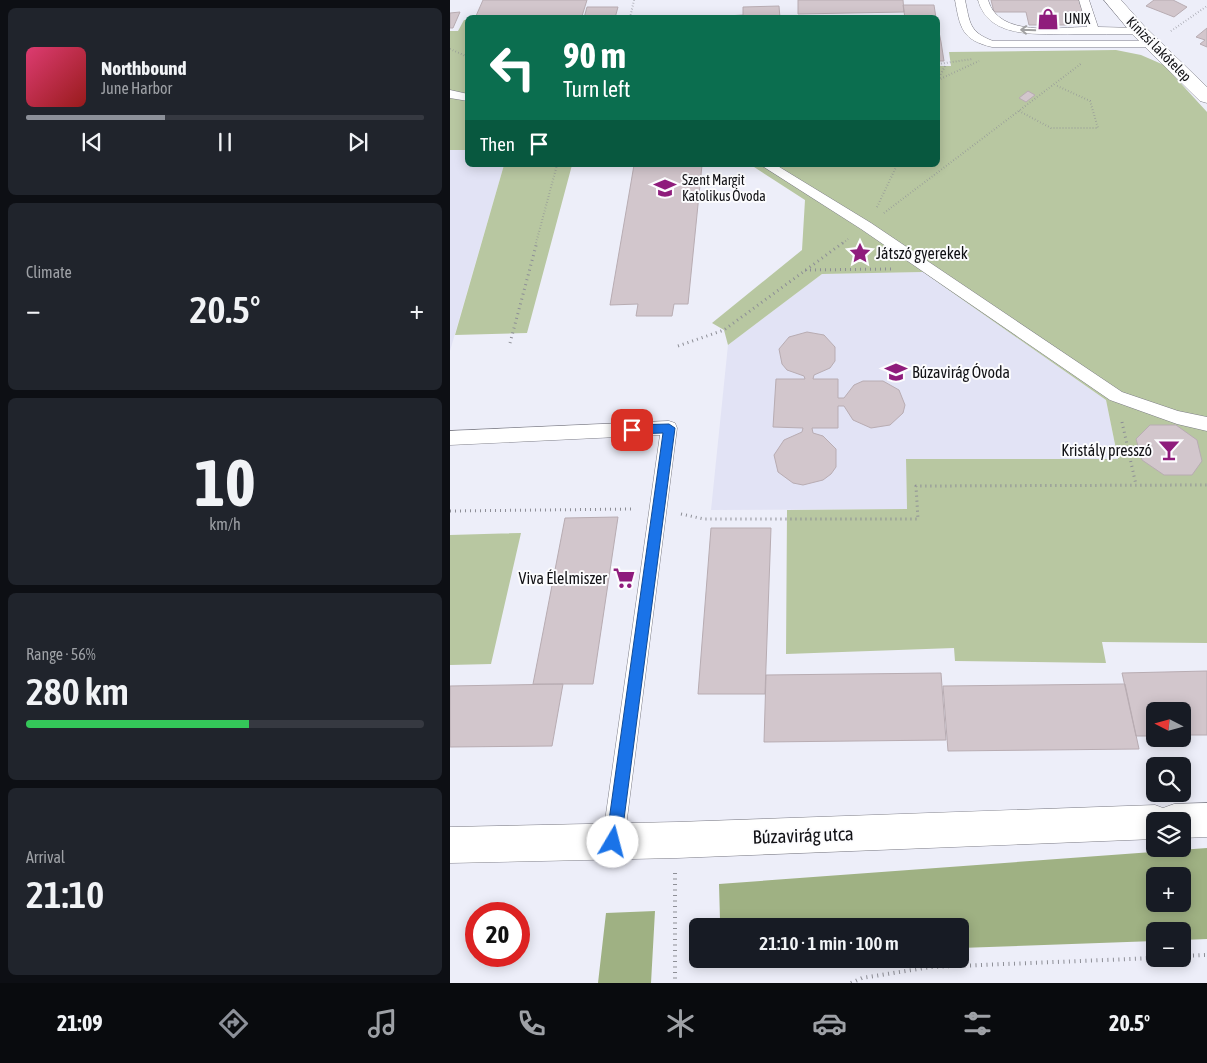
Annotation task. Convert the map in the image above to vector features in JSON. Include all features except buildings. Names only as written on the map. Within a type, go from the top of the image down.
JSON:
[{"type":"street","name":"Kinizsi lakótelep","points":[[1112,0],[1139,31],[1207,97]]},
{"type":"street","points":[[1191,820],[1207,820]]},
{"type":"street","name":"Búzavirág utca","points":[[450,844],[613,842],[1146,822]]},
{"type":"lane","points":[[960,0],[964,24],[968,33],[979,40],[1008,46],[1152,44]]},
{"type":"lane","points":[[983,0],[985,11],[990,16],[1013,28],[1022,30],[1139,31]]},
{"type":"lane","points":[[1084,0],[1094,31]]},
{"type":"lane","points":[[450,94],[465,97]]},
{"type":"lane","points":[[771,167],[868,225],[1116,396],[1177,417],[1207,424]]},
{"type":"lane","points":[[450,438],[669,428],[613,842]]},
{"type":"path","points":[[631,15],[634,0]]},
{"type":"path","points":[[1152,44],[1207,6]]},
{"type":"path","points":[[678,346],[724,330],[1055,85],[1106,44]]},
{"type":"path","points":[[940,79],[1008,46]]},
{"type":"path","points":[[450,49],[465,56]]},
{"type":"path","points":[[940,64],[991,55]]},
{"type":"path","points":[[940,76],[946,64]]},
{"type":"path","points":[[1019,111],[1051,128],[1098,128],[1090,100],[1055,85]]},
{"type":"path","points":[[510,343],[556,167]]},
{"type":"path","points":[[868,225],[896,167]]},
{"type":"path","points":[[804,270],[930,269]]},
{"type":"path","points":[[1116,396],[1136,485]]},
{"type":"path","points":[[450,511],[658,509],[704,519],[918,519],[916,486],[1207,484]]},
{"type":"path","points":[[674,899],[675,983]]},
{"type":"path","points":[[1191,956],[1207,955]]},
{"type":"path","points":[[851,983],[862,978],[931,967],[1146,958]]},
{"type":"shaded area","points":[[450,150],[465,150],[465,167],[503,167],[450,351]]},
{"type":"shaded area","name":"Búzavirág Óvoda","points":[[924,272],[1106,400],[1118,459],[906,459],[907,509],[711,510],[728,345],[822,274]]},
{"type":"green space","points":[[465,20],[465,150],[450,150],[450,31],[458,31]]},
{"type":"green space","points":[[1116,50],[1141,55],[1164,65],[1207,112],[1207,643],[1102,642],[1106,663],[955,661],[954,648],[786,654],[787,510],[907,509],[906,459],[1118,459],[1106,400],[923,272],[822,274],[728,345],[724,330],[712,323],[802,250],[805,200],[754,167],[940,167],[940,66],[951,66],[949,52]]},
{"type":"green space","points":[[503,167],[571,167],[527,333],[455,335]]},
{"type":"green space","points":[[521,533],[491,664],[450,665],[450,535]]},
{"type":"green space","points":[[1207,848],[1207,939],[1191,940],[1191,922],[1146,922],[1146,941],[969,948],[969,918],[720,918],[719,884],[1146,852],[1146,857],[1191,857],[1191,849]]},
{"type":"green space","points":[[655,911],[651,983],[598,983],[606,913]]},
{"type":"place","name":"UNIX","points":[[1048,19]]},
{"type":"place","name":"Szent Margit Katolikus Óvoda","points":[[665,188]]},
{"type":"place","name":"Játszó gyerekek","points":[[860,253]]},
{"type":"place","name":"Búzavirág Óvoda","points":[[896,372]]},
{"type":"place","name":"Kristály presszó","points":[[1169,450]]},
{"type":"place","name":"Viva Élelmiszer","points":[[624,578]]},
{"type":"route","points":[[613,842],[669,428],[632,430]]}]
